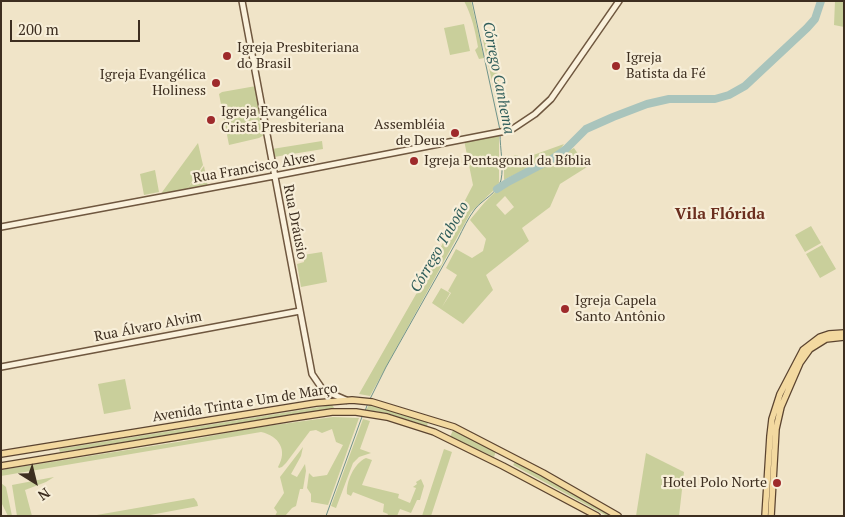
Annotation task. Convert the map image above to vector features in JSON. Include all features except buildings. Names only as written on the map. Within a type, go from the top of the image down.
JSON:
[{"type":"main road","points":[[765,516],[772,419],[780,394],[803,350],[820,337],[844,332]]},
{"type":"main road","points":[[770,516],[776,428],[780,407],[805,356],[817,344],[826,339],[844,337]]},
{"type":"main road","name":"Avenida Trinta e Um de Março","points":[[1,454],[307,404],[364,400],[465,432],[618,516]]},
{"type":"main road","name":"Avenida Trinta e Um de Março","points":[[1,466],[332,412],[369,413],[387,417],[443,436],[597,516]]},
{"type":"street","name":"Rua Dráusio","points":[[242,1],[314,378],[326,392],[349,400]]},
{"type":"street","name":"Rua Francisco Alves","points":[[1,227],[508,130],[535,114],[551,99],[619,1]]},
{"type":"street","name":"Rua Álvaro Alvim","points":[[1,367],[300,310]]},
{"type":"street","points":[[349,400],[357,412]]},
{"type":"green space","points":[[464,1],[471,1],[484,58],[479,59],[475,50],[478,47],[476,35]]},
{"type":"green space","points":[[835,1],[844,1],[844,27],[834,25]]},
{"type":"green space","points":[[464,24],[470,51],[450,55],[444,28]]},
{"type":"green space","points":[[483,40],[492,41],[507,127],[502,128]]},
{"type":"green space","points":[[256,86],[264,135],[259,138],[229,145],[219,94]]},
{"type":"green space","points":[[499,135],[499,183],[471,212],[370,396],[359,394],[419,289],[473,185],[464,140]]},
{"type":"green space","points":[[322,141],[323,149],[274,157],[272,149]]},
{"type":"green space","points":[[198,143],[203,165],[187,189],[204,166],[208,187],[160,195]]},
{"type":"green space","points":[[564,144],[545,160],[504,180],[504,168],[515,155],[525,158]]},
{"type":"green space","points":[[574,148],[587,167],[560,184],[550,207],[522,228],[529,241],[486,275],[493,290],[463,324],[432,303],[441,288],[450,293],[442,307],[451,293],[448,291],[457,275],[446,268],[456,249],[472,258],[483,251],[486,239],[470,220],[495,192]],"holes":[[[505,196],[514,207],[505,215],[496,205]]]},
{"type":"green space","points":[[155,170],[159,192],[144,195],[140,174]]},
{"type":"green space","points":[[811,226],[821,243],[805,252],[795,235]]},
{"type":"green space","points":[[822,245],[836,269],[820,278],[806,254]]},
{"type":"green space","points":[[322,252],[327,282],[301,287],[297,264],[304,262],[303,255]]},
{"type":"green space","points":[[125,379],[131,409],[104,414],[98,384]]},
{"type":"green space","points":[[332,405],[335,409],[60,452],[59,449]]},
{"type":"green space","points":[[369,405],[393,410],[428,422],[427,426],[387,413],[366,410]]},
{"type":"green space","points":[[333,417],[359,418],[328,505],[311,502],[311,494],[307,488],[309,473],[313,477],[327,475],[343,445],[336,442],[332,429],[322,433],[316,430],[310,431],[286,463],[279,468],[282,455],[280,445],[273,437],[261,432],[1,476],[1,470],[253,428]]},
{"type":"green space","points":[[363,419],[370,421],[360,449],[371,453],[359,457],[353,463],[336,508],[331,506]]},
{"type":"green space","points":[[453,430],[496,451],[494,457],[450,437]]},
{"type":"green space","points":[[303,447],[301,456],[291,474],[297,477],[305,464],[306,471],[303,489],[300,489],[296,506],[285,516],[275,516],[277,512],[274,508],[284,493],[280,477]]},
{"type":"green space","points":[[444,449],[452,452],[431,516],[422,516]]},
{"type":"green space","points":[[646,453],[684,472],[679,516],[636,516]]},
{"type":"green space","points":[[366,458],[372,460],[362,485],[399,494],[398,498],[410,503],[416,488],[413,487],[421,479],[424,486],[420,500],[417,500],[411,513],[400,509],[397,516],[387,516],[388,514],[383,512],[384,504],[353,492],[351,496],[347,494],[348,484],[354,468]]},
{"type":"green space","points":[[515,462],[616,516],[607,516],[513,465]]},
{"type":"green space","points":[[54,477],[25,490],[32,516],[17,516],[12,485]]},
{"type":"green space","points":[[1,483],[6,487],[12,516],[8,516],[1,502]]},
{"type":"green space","points":[[194,498],[198,506],[145,516],[91,516]]},
{"type":"waterway","name":"Córrego Canhema","points":[[472,1],[500,130]]},
{"type":"waterway","name":"Córrego Taboão","points":[[497,189],[552,159],[566,149],[586,129],[613,117],[647,104],[669,99],[715,99],[729,95],[745,86],[807,28],[815,19],[821,1]]},
{"type":"waterway","name":"Córrego Taboão","points":[[370,399],[470,216],[478,205],[494,192],[499,185],[502,169],[500,134]]},
{"type":"waterway","name":"Córrego Taboão","points":[[365,411],[368,403]]},
{"type":"waterway","name":"Córrego Taboão","points":[[326,516],[363,414]]},
{"type":"place","name":"Igreja Presbiteriana do Brasil","points":[[227,56]]},
{"type":"place","name":"Igreja Batista da Fé","points":[[616,66]]},
{"type":"place","name":"Igreja Evangélica Holiness","points":[[216,83]]},
{"type":"place","name":"Igreja Evangélica Cristã Presbiteriana","points":[[211,120]]},
{"type":"place","name":"Assembléia de Deus","points":[[455,133]]},
{"type":"place","name":"Igreja Pentagonal da Bíblia","points":[[414,161]]},
{"type":"place","name":"Igreja Capela Santo Antônio","points":[[565,309]]},
{"type":"place","name":"Hotel Polo Norte","points":[[777,483]]},
{"type":"district","name":"Vila Flórida","points":[[720,214]]}]
